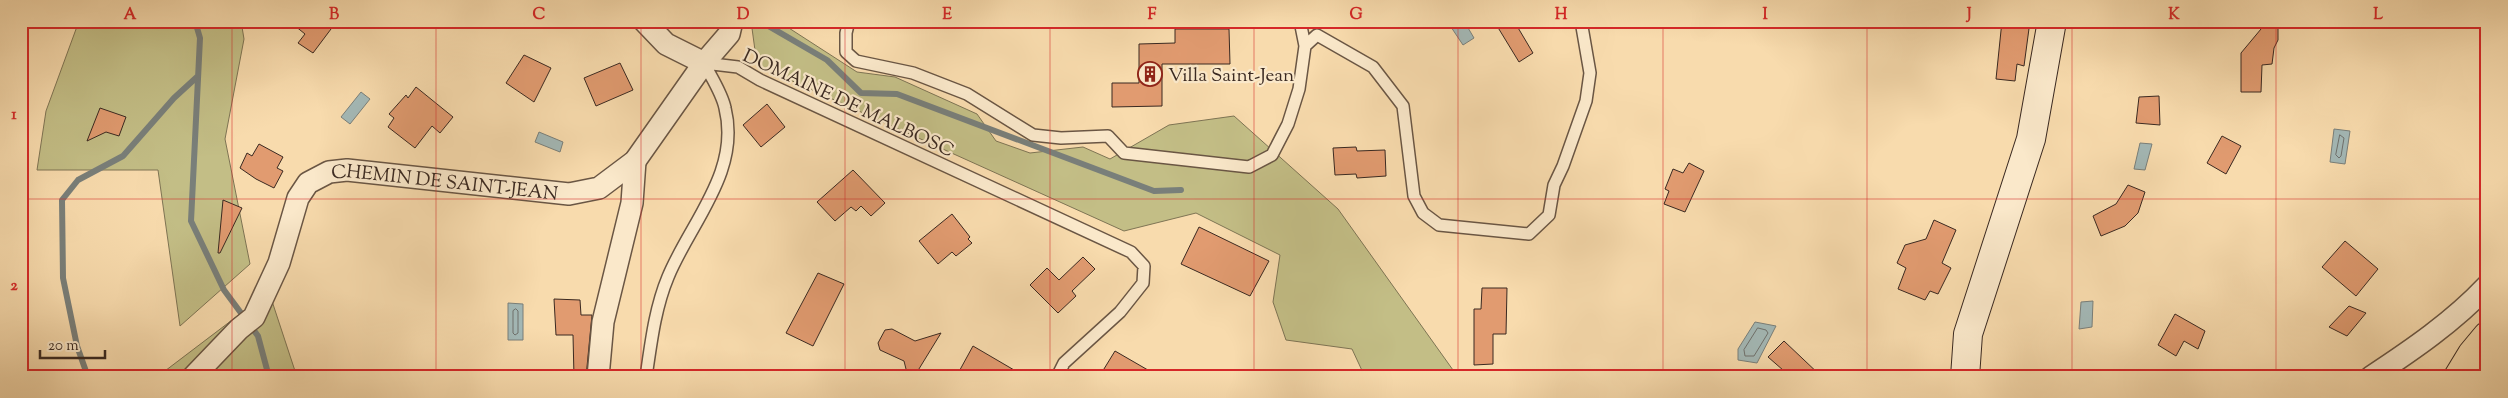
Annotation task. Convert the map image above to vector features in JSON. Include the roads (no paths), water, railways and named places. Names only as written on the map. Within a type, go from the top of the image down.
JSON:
[{"type":"main road","points":[[1965,377],[1968,334],[2031,139],[2052,21]]},
{"type":"main road","points":[[2458,377],[2472,354],[2487,336]]},
{"type":"street","points":[[644,21],[666,44],[704,64]]},
{"type":"street","name":"CHEMIN DE SAINT-JEAN","points":[[193,377],[247,323],[279,263],[298,198],[308,183],[329,172],[347,170],[569,194],[599,188],[635,161],[704,64],[730,34],[732,21]]},
{"type":"street","points":[[598,377],[603,322],[632,203],[635,161]]},
{"type":"street","points":[[2371,377],[2419,345],[2470,304],[2487,286]]},
{"type":"lane","points":[[849,21],[846,33],[846,52],[856,61],[913,73],[967,94],[1033,135],[1061,138],[1108,136],[1124,153],[1249,167],[1272,155],[1288,124],[1299,89],[1305,46],[1300,21]]},
{"type":"lane","points":[[1305,46],[1317,35],[1373,67],[1403,106],[1414,196],[1423,213],[1439,226],[1529,234],[1549,216],[1554,185],[1563,166],[1586,100],[1590,73],[1581,21]]},
{"type":"lane","points":[[646,377],[655,322],[668,276],[711,199],[726,156],[727,124],[725,107],[704,64]]},
{"type":"lane","name":"DOMAINE DE MALBOSC","points":[[704,64],[738,66],[769,84],[1131,252],[1144,266],[1143,283],[1120,312],[1064,364],[1057,377]]},
{"type":"water","points":[[1447,21],[1464,21],[1474,38],[1463,45]]},
{"type":"water","points":[[361,92],[370,99],[350,124],[341,117]]},
{"type":"water","points":[[2334,129],[2350,131],[2345,164],[2330,162]]},
{"type":"water","points":[[539,132],[563,142],[560,152],[535,142]]},
{"type":"water","points":[[2140,143],[2152,144],[2145,170],[2134,169]]},
{"type":"water","points":[[2093,301],[2092,327],[2079,329],[2081,302]]},
{"type":"water","points":[[508,303],[523,304],[523,340],[508,340]]},
{"type":"water","points":[[1755,322],[1776,326],[1757,363],[1738,360],[1738,349]]},
{"type":"waterway","points":[[195,21],[200,38],[191,221],[224,290],[258,336],[269,377]]},
{"type":"waterway","points":[[760,21],[827,60],[861,93],[897,94],[1154,191],[1181,190]]},
{"type":"waterway","points":[[88,377],[77,346],[63,278],[62,200],[78,180],[123,156],[174,98],[198,76]]},
{"type":"place","name":"Villa Saint-Jean","points":[[1150,74]]}]
